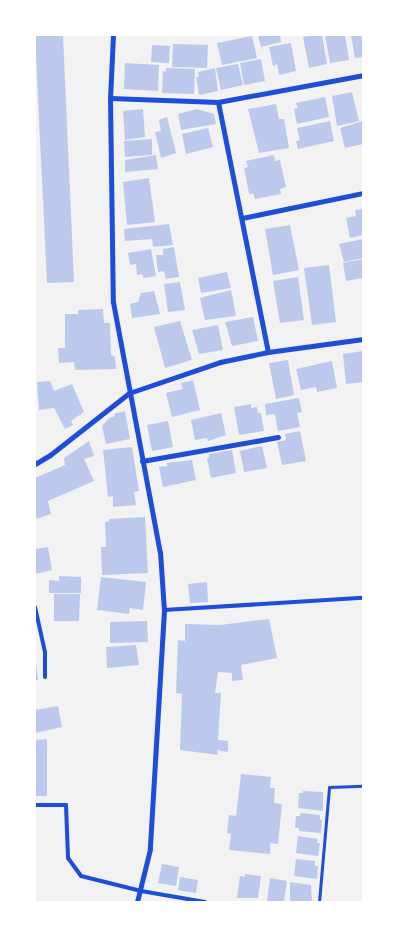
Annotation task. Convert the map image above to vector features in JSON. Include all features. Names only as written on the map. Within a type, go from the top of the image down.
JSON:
[{"type":"street","points":[[113,35],[110,98],[111,269],[113,302],[160,552],[164,610],[156,777],[150,849],[137,902]]},
{"type":"street","points":[[110,98],[218,102],[363,75]]},
{"type":"street","points":[[218,102],[268,352]]},
{"type":"street","points":[[242,218],[363,193]]},
{"type":"street","points":[[35,464],[50,456],[129,393],[220,362],[268,352],[363,339]]},
{"type":"street","points":[[142,462],[278,437]]},
{"type":"lane","points":[[35,458],[35,464]]},
{"type":"lane","points":[[164,610],[363,598]]},
{"type":"lane","points":[[35,607],[45,652],[45,677]]},
{"type":"lane","points":[[35,805],[66,805],[68,858],[80,876],[141,891],[205,902]]},
{"type":"path","points":[[319,902],[329,787],[363,786]]},
{"type":"building","points":[[35,35],[63,35],[74,282],[47,283]]},
{"type":"building","points":[[258,35],[280,35],[281,42],[261,47]]},
{"type":"building","points":[[322,35],[327,64],[309,68],[303,37]]},
{"type":"building","points":[[325,35],[345,35],[349,60],[330,63]]},
{"type":"building","points":[[351,35],[363,35],[363,57],[355,58]]},
{"type":"building","points":[[252,36],[257,58],[222,65],[217,43]]},
{"type":"building","points":[[291,43],[296,71],[279,75],[277,64],[273,66],[269,47]]},
{"type":"building","points":[[173,44],[208,45],[207,68],[172,67]]},
{"type":"building","points":[[152,45],[170,46],[169,63],[151,62]]},
{"type":"building","points":[[261,59],[265,81],[244,85],[240,63]]},
{"type":"building","points":[[125,63],[159,65],[158,91],[124,89]]},
{"type":"building","points":[[238,64],[243,85],[221,90],[216,68]]},
{"type":"building","points":[[166,68],[195,69],[194,94],[162,93],[163,71],[166,72]]},
{"type":"building","points":[[215,68],[218,91],[199,95],[196,77],[199,77],[198,72]]},
{"type":"building","points":[[352,92],[359,121],[337,126],[332,96]]},
{"type":"building","points":[[325,97],[329,117],[297,124],[294,109],[298,108],[296,103]]},
{"type":"building","points":[[276,104],[279,119],[284,119],[289,148],[259,153],[248,109]]},
{"type":"building","points":[[143,109],[145,137],[125,140],[123,111]]},
{"type":"building","points":[[197,109],[214,114],[216,124],[181,130],[178,114]]},
{"type":"building","points":[[167,117],[176,153],[161,158],[155,132],[161,131],[159,120]]},
{"type":"building","points":[[330,121],[334,141],[298,149],[296,141],[300,140],[297,128]]},
{"type":"building","points":[[363,121],[363,144],[345,148],[340,128]]},
{"type":"building","points":[[208,128],[213,147],[186,154],[182,134]]},
{"type":"building","points":[[152,139],[152,155],[125,157],[124,141]]},
{"type":"building","points":[[156,155],[158,169],[125,172],[125,160]]},
{"type":"building","points":[[274,155],[275,161],[280,160],[286,187],[280,189],[281,194],[255,199],[253,193],[249,194],[244,168],[248,167],[246,161]]},
{"type":"building","points":[[149,178],[155,222],[127,225],[123,182]]},
{"type":"building","points":[[363,209],[363,235],[350,238],[346,218],[356,216],[355,210]]},
{"type":"building","points":[[169,224],[173,245],[153,247],[152,239],[125,241],[124,229]]},
{"type":"building","points":[[290,225],[299,270],[273,275],[265,229]]},
{"type":"building","points":[[363,239],[363,258],[344,262],[339,244]]},
{"type":"building","points":[[174,247],[179,277],[166,279],[164,271],[158,272],[156,255],[163,255],[163,249]]},
{"type":"building","points":[[151,249],[156,276],[144,278],[142,274],[137,275],[136,264],[130,265],[128,253]]},
{"type":"building","points":[[363,259],[363,278],[346,281],[343,263]]},
{"type":"building","points":[[329,265],[336,322],[312,325],[304,268]]},
{"type":"building","points":[[227,272],[231,288],[201,293],[198,278]]},
{"type":"building","points":[[298,277],[304,320],[280,323],[273,281]]},
{"type":"building","points":[[180,282],[185,310],[168,312],[164,284]]},
{"type":"building","points":[[231,290],[236,316],[205,320],[200,298]]},
{"type":"building","points":[[154,291],[160,314],[132,318],[130,304],[138,302],[141,293]]},
{"type":"building","points":[[103,309],[104,323],[110,323],[111,355],[115,357],[116,369],[75,370],[74,362],[59,363],[58,348],[65,348],[65,314],[78,314],[78,310]]},
{"type":"building","points":[[253,317],[258,341],[232,346],[225,322]]},
{"type":"building","points":[[180,321],[192,360],[165,368],[154,327]]},
{"type":"building","points":[[218,325],[223,350],[199,354],[192,330]]},
{"type":"building","points":[[363,351],[363,382],[346,384],[343,354]]},
{"type":"building","points":[[288,360],[294,395],[276,399],[269,363]]},
{"type":"building","points":[[332,361],[337,388],[317,392],[316,387],[301,390],[296,369]]},
{"type":"building","points":[[193,380],[200,410],[172,417],[166,393],[183,389],[181,383]]},
{"type":"building","points":[[50,381],[54,391],[72,384],[84,412],[71,421],[73,425],[65,429],[54,408],[39,410],[37,382]]},
{"type":"building","points":[[299,398],[302,412],[297,413],[300,427],[278,431],[275,414],[266,415],[265,404]]},
{"type":"building","points":[[251,404],[251,408],[257,407],[258,413],[261,413],[264,431],[239,435],[234,407]]},
{"type":"building","points":[[125,411],[130,439],[106,444],[102,426],[109,418],[115,416],[114,414]]},
{"type":"building","points":[[221,413],[226,435],[208,441],[207,438],[195,440],[191,420]]},
{"type":"building","points":[[168,421],[173,447],[152,451],[147,425]]},
{"type":"building","points":[[300,431],[306,461],[282,465],[277,442],[286,440],[285,434]]},
{"type":"building","points":[[89,441],[94,456],[84,459],[94,481],[48,501],[51,514],[37,519],[35,513],[35,478],[65,465],[64,458]]},
{"type":"building","points":[[262,446],[267,468],[244,472],[240,451]]},
{"type":"building","points":[[132,447],[139,491],[134,492],[136,505],[113,507],[113,496],[108,497],[103,450]]},
{"type":"building","points":[[232,450],[236,473],[211,478],[207,458],[209,458],[209,454]]},
{"type":"building","points":[[192,460],[196,480],[163,487],[159,467],[167,466],[167,463]]},
{"type":"building","points":[[145,517],[148,573],[102,575],[101,547],[106,547],[105,522],[109,522],[109,519]]},
{"type":"building","points":[[48,547],[52,570],[35,574],[35,549]]},
{"type":"building","points":[[59,576],[81,577],[81,593],[49,593],[49,580],[59,581]]},
{"type":"building","points":[[101,577],[146,582],[143,610],[130,608],[129,614],[97,610]]},
{"type":"building","points":[[207,582],[208,602],[190,603],[188,584]]},
{"type":"building","points":[[54,594],[80,594],[79,621],[54,621]]},
{"type":"building","points":[[269,619],[277,658],[241,665],[243,680],[232,681],[232,673],[218,672],[215,693],[221,693],[218,740],[228,741],[228,752],[217,750],[218,755],[180,750],[182,694],[176,693],[178,640],[185,641],[185,624],[220,625]]},
{"type":"building","points":[[147,621],[148,642],[110,643],[110,622]]},
{"type":"building","points":[[136,645],[139,665],[107,668],[106,647]]},
{"type":"building","points":[[35,654],[38,680],[35,680]]},
{"type":"building","points":[[58,706],[62,727],[35,733],[35,710]]},
{"type":"building","points":[[47,739],[47,796],[35,796],[35,740]]},
{"type":"building","points":[[241,774],[271,777],[270,788],[275,788],[274,803],[282,804],[278,844],[270,843],[270,854],[229,850],[231,834],[227,833],[229,815],[236,816]]},
{"type":"building","points":[[303,791],[323,792],[323,811],[298,808],[299,793],[303,793]]},
{"type":"building","points":[[300,813],[320,815],[322,820],[321,833],[299,831],[299,828],[295,828],[296,816],[300,816]]},
{"type":"building","points":[[298,836],[318,839],[317,843],[320,843],[318,856],[296,853]]},
{"type":"building","points":[[296,859],[315,861],[315,866],[318,866],[317,879],[294,876]]},
{"type":"building","points":[[162,864],[179,867],[176,886],[158,883]]},
{"type":"building","points":[[245,874],[261,876],[258,898],[237,898],[240,876],[245,877]]},
{"type":"building","points":[[180,877],[198,880],[196,893],[178,890]]},
{"type":"building","points":[[270,878],[287,881],[284,901],[267,901]]},
{"type":"building","points":[[290,882],[311,885],[312,901],[290,901]]}]
